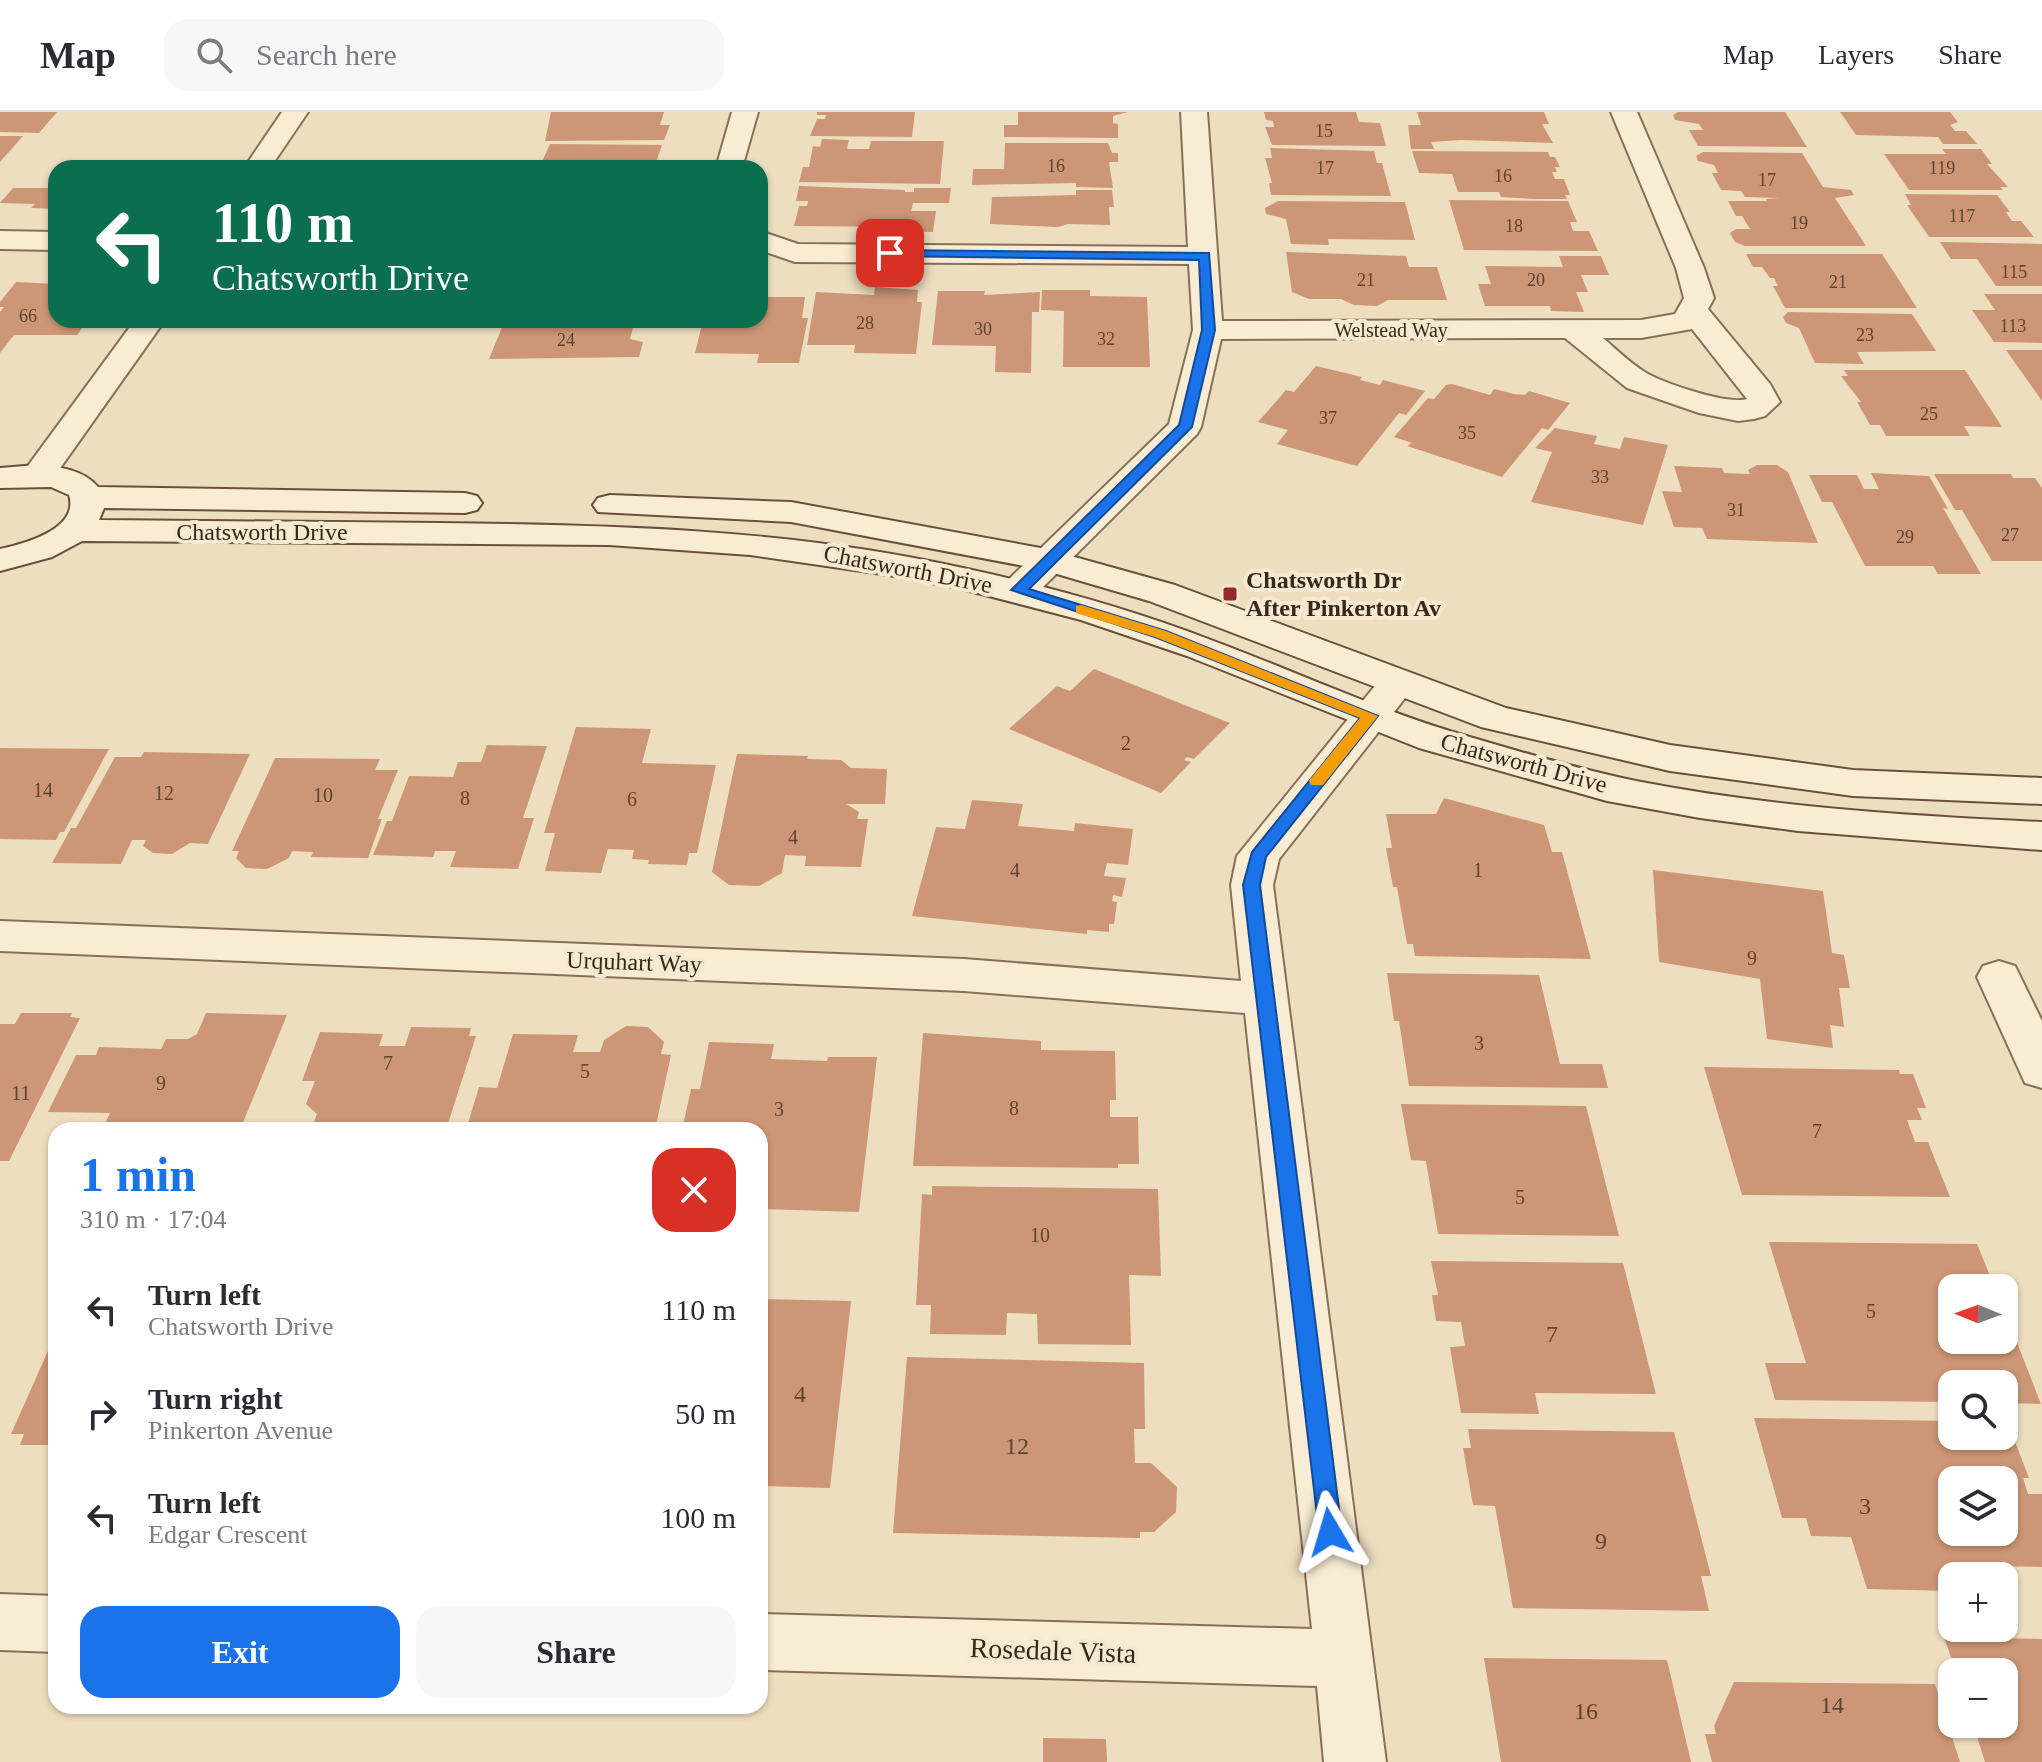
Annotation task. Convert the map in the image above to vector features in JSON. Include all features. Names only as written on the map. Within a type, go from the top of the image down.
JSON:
[{"type":"street","points":[[262,160],[295,112]]},
{"type":"street","points":[[731,160],[745,112]]},
{"type":"street","points":[[1019,590],[1046,560],[1185,427],[1208,330],[1194,112]]},
{"type":"street","points":[[1573,330],[1638,381],[1710,406],[1738,411],[1754,409],[1764,402],[1759,391],[1693,310],[1699,298],[1690,268],[1624,112]]},
{"type":"street","points":[[0,240],[48,241]]},
{"type":"street","points":[[768,243],[795,253],[1205,256]]},
{"type":"street","name":"Welstead Way","points":[[1208,330],[1573,330],[1666,326],[1686,321],[1693,310]]},
{"type":"street","points":[[39,474],[144,328]]},
{"type":"street","points":[[0,478],[39,474],[64,478],[80,487],[81,514],[52,544],[0,560]]},
{"type":"street","name":"Chatsworth Drive","points":[[81,514],[630,505],[791,512],[1046,560],[1162,593],[1384,700],[1470,750],[1648,796],[1891,829],[2042,836]]},
{"type":"street","name":"Chatsworth Drive","points":[[81,514],[696,538],[841,554],[1019,590],[1384,700],[1495,718],[1670,758],[1853,783],[2042,791]]},
{"type":"street","points":[[1355,1762],[1252,885],[1258,856],[1384,700]]},
{"type":"street","name":"Urquhart Way","points":[[0,936],[964,975],[1267,999]]},
{"type":"street","points":[[1999,977],[2042,1071]]},
{"type":"street","points":[[0,1622],[48,1624]]},
{"type":"street","name":"Rosedale Vista","points":[[768,1642],[1345,1658]]},
{"type":"building","points":[[0,112],[57,112],[39,133],[0,132]]},
{"type":"building","points":[[551,112],[664,112],[660,125],[670,125],[664,140],[545,141]]},
{"type":"building","points":[[817,112],[915,112],[912,137],[810,136],[817,119],[825,119],[826,115],[817,115]]},
{"type":"building","points":[[1018,112],[1128,112],[1113,116],[1113,123],[1118,124],[1118,138],[1004,137],[1004,125],[1018,125]]},
{"type":"building","points":[[1264,112],[1356,112],[1359,122],[1380,123],[1386,146],[1272,145],[1265,127],[1274,127],[1273,121],[1266,120]]},
{"type":"building","points":[[1417,112],[1544,112],[1549,124],[1542,124],[1553,143],[1461,140],[1431,142],[1434,149],[1411,149],[1408,125],[1421,125]]},
{"type":"building","points":[[1678,112],[1785,112],[1807,147],[1698,146],[1689,130],[1703,130],[1699,124],[1675,120],[1673,115]]},
{"type":"building","points":[[1840,112],[1950,112],[1958,122],[1950,125],[1955,131],[1966,131],[1977,144],[1943,144],[1938,137],[1856,135]]},
{"type":"building","points":[[0,136],[23,136],[0,162]]},
{"type":"building","points":[[822,139],[849,140],[847,149],[869,149],[871,141],[944,141],[940,184],[799,182],[803,167],[809,167],[813,146],[820,147]]},
{"type":"building","points":[[1005,143],[1108,143],[1112,153],[1118,153],[1118,162],[1109,162],[1113,188],[1076,187],[1076,183],[972,185],[973,169],[1004,169]]},
{"type":"building","points":[[550,144],[662,145],[657,160],[543,160]]},
{"type":"building","points":[[1270,148],[1374,151],[1377,163],[1382,163],[1391,196],[1271,195],[1269,183],[1272,183],[1265,158],[1272,158]]},
{"type":"building","points":[[1942,149],[1981,149],[1992,164],[1987,164],[2008,187],[2000,187],[2003,190],[1909,190],[1884,154],[1946,154]]},
{"type":"building","points":[[1412,151],[1548,152],[1560,167],[1555,167],[1557,172],[1552,172],[1555,179],[1564,179],[1570,195],[1565,195],[1567,199],[1534,199],[1501,197],[1499,192],[1458,192],[1452,174],[1419,173]]},
{"type":"building","points":[[1703,152],[1802,153],[1823,187],[1851,190],[1854,195],[1835,198],[1866,246],[1745,246],[1735,242],[1730,233],[1736,229],[1750,229],[1742,216],[1736,216],[1728,201],[1780,198],[1745,197],[1741,191],[1721,190],[1712,173],[1718,173],[1714,165],[1698,161],[1696,156]]},
{"type":"building","points":[[799,186],[905,192],[914,192],[914,188],[951,188],[949,203],[913,203],[911,211],[936,211],[933,232],[899,231],[900,227],[794,226],[799,206],[807,206],[808,201],[796,201]]},
{"type":"building","points":[[13,188],[48,188],[48,209],[31,208],[35,204],[0,203]]},
{"type":"building","points":[[1076,190],[1112,190],[1114,207],[1109,207],[1110,225],[1068,224],[1058,227],[990,224],[992,197],[1076,195]]},
{"type":"building","points":[[1905,194],[1997,195],[2010,212],[2006,212],[2012,221],[2021,221],[2034,237],[1929,237],[1907,205],[1911,205]]},
{"type":"building","points":[[1449,200],[1568,201],[1577,222],[1570,222],[1573,231],[1589,231],[1598,251],[1464,250]]},
{"type":"building","points":[[1278,201],[1405,202],[1415,240],[1328,239],[1329,245],[1291,244],[1286,219],[1266,214],[1265,208]]},
{"type":"building","points":[[1940,242],[2042,244],[2042,286],[1996,286],[1977,259],[1951,259]]},
{"type":"building","points":[[1286,252],[1406,256],[1409,267],[1437,267],[1447,300],[1388,300],[1377,306],[1354,305],[1341,299],[1309,299],[1292,292]]},
{"type":"building","points":[[1746,254],[1882,254],[1917,308],[1785,308],[1773,286],[1778,286],[1774,278],[1770,278],[1762,267],[1753,267]]},
{"type":"building","points":[[1559,256],[1601,256],[1609,275],[1581,275],[1588,292],[1576,292],[1584,312],[1551,311],[1550,306],[1485,306],[1478,284],[1491,284],[1485,266],[1563,267]]},
{"type":"building","points":[[16,282],[48,284],[48,328],[82,328],[77,335],[14,335],[0,353],[0,312],[4,307],[0,307],[0,302]]},
{"type":"building","points":[[875,287],[918,290],[917,302],[922,302],[916,354],[854,353],[855,345],[807,345],[816,292],[874,295]]},
{"type":"building","points":[[1042,290],[1090,290],[1090,296],[1147,297],[1150,367],[1063,367],[1064,311],[1041,310]]},
{"type":"building","points":[[938,291],[985,291],[984,295],[1040,292],[1039,312],[1032,312],[1031,373],[995,372],[996,346],[932,345]]},
{"type":"building","points":[[1984,294],[2042,294],[2042,343],[1994,342],[1972,310],[1995,310]]},
{"type":"building","points":[[768,297],[805,297],[802,318],[808,318],[799,363],[757,363],[759,354],[695,353],[701,328],[768,328]]},
{"type":"building","points":[[1788,312],[1912,314],[1936,351],[1857,352],[1864,364],[1815,363],[1799,328],[1786,323],[1783,317]]},
{"type":"building","points":[[502,328],[633,328],[630,339],[643,342],[639,357],[489,359]]},
{"type":"building","points":[[2006,350],[2042,350],[2042,401]]},
{"type":"building","points":[[1316,366],[1362,377],[1360,380],[1380,385],[1383,380],[1425,391],[1406,415],[1399,413],[1357,466],[1277,444],[1288,430],[1258,422],[1286,390],[1294,392]]},
{"type":"building","points":[[1844,370],[1965,370],[2002,427],[1964,426],[1970,436],[1886,436],[1880,425],[1870,425],[1857,402],[1861,402],[1841,376],[1848,376]]},
{"type":"building","points":[[1446,385],[1490,395],[1494,389],[1525,395],[1529,391],[1570,403],[1548,430],[1542,428],[1502,477],[1407,446],[1412,443],[1394,437],[1428,398],[1434,399]]},
{"type":"building","points":[[1555,428],[1597,436],[1594,444],[1620,449],[1624,437],[1668,445],[1643,525],[1531,502],[1552,452],[1535,448]]},
{"type":"building","points":[[1757,465],[1777,465],[1788,472],[1818,543],[1707,539],[1702,528],[1674,527],[1662,491],[1682,492],[1674,466],[1722,468],[1724,473],[1750,474],[1748,470]]},
{"type":"building","points":[[1871,473],[1929,476],[1948,509],[1943,508],[1981,574],[1938,574],[1933,566],[1865,566],[1832,502],[1822,502],[1809,475],[1857,475],[1864,489],[1879,489]]},
{"type":"building","points":[[1934,474],[2011,474],[2013,478],[2035,478],[2042,488],[2042,561],[1992,561],[1962,510],[1955,510]]},
{"type":"building","points":[[1094,669],[1230,723],[1194,759],[1187,757],[1184,760],[1191,762],[1161,793],[1009,729],[1057,686],[1070,691]]},
{"type":"building","points":[[576,727],[651,729],[642,763],[716,765],[697,853],[689,853],[687,865],[648,864],[649,860],[632,859],[634,850],[608,849],[601,873],[545,871],[555,833],[544,833]]},
{"type":"building","points":[[487,745],[547,746],[523,818],[534,818],[518,869],[450,867],[456,851],[435,851],[433,857],[373,855],[387,821],[392,821],[409,776],[453,777],[458,762],[481,762]]},
{"type":"building","points":[[0,748],[109,749],[64,832],[60,832],[56,840],[0,839]]},
{"type":"building","points":[[144,752],[250,754],[208,844],[190,843],[172,854],[153,853],[143,846],[146,840],[132,840],[121,864],[52,863],[71,828],[76,828],[115,757],[141,757]]},
{"type":"building","points":[[737,754],[808,756],[807,759],[841,760],[851,768],[887,769],[885,804],[846,804],[859,812],[857,819],[868,819],[861,867],[805,866],[806,856],[785,855],[782,873],[759,886],[729,885],[712,872]]},
{"type":"building","points":[[275,758],[380,759],[375,770],[398,770],[378,819],[382,819],[368,858],[311,857],[313,852],[292,851],[289,858],[267,869],[246,868],[236,858],[239,851],[232,851]]},
{"type":"building","points":[[1444,798],[1544,825],[1552,852],[1562,852],[1591,959],[1415,956],[1413,944],[1407,944],[1397,887],[1393,887],[1386,848],[1392,848],[1386,814],[1436,814]]},
{"type":"building","points":[[972,800],[1023,804],[1018,826],[1074,831],[1075,823],[1133,829],[1128,865],[1107,863],[1104,876],[1126,878],[1122,897],[1113,895],[1112,901],[1117,902],[1114,924],[1109,924],[1109,932],[1087,930],[1087,934],[912,916],[936,827],[965,829]]},
{"type":"building","points":[[1653,870],[1823,891],[1832,953],[1844,955],[1850,988],[1839,988],[1844,1027],[1830,1025],[1833,1048],[1767,1039],[1760,979],[1659,962]]},
{"type":"building","points":[[1387,973],[1539,975],[1560,1064],[1602,1064],[1608,1088],[1409,1086],[1399,1021],[1394,1021]]},
{"type":"building","points":[[21,1013],[72,1013],[70,1017],[80,1018],[9,1161],[0,1161],[0,1024],[15,1024]]},
{"type":"building","points":[[206,1013],[287,1015],[243,1122],[106,1122],[110,1113],[48,1112],[76,1055],[96,1055],[99,1047],[161,1049],[166,1039],[188,1039],[197,1034]]},
{"type":"building","points":[[626,1026],[648,1027],[664,1042],[661,1054],[671,1055],[657,1122],[468,1122],[479,1087],[497,1088],[513,1034],[578,1035],[573,1052],[600,1052],[604,1040]]},
{"type":"building","points":[[411,1027],[471,1028],[469,1036],[476,1036],[449,1122],[314,1122],[317,1114],[306,1104],[315,1081],[302,1081],[320,1032],[383,1034],[379,1046],[405,1046]]},
{"type":"building","points":[[923,1033],[1041,1041],[1041,1050],[1115,1051],[1116,1100],[1110,1100],[1110,1117],[1138,1117],[1139,1164],[1118,1164],[1118,1168],[913,1166]]},
{"type":"building","points":[[709,1042],[774,1044],[771,1059],[827,1061],[828,1057],[877,1057],[859,1212],[768,1209],[768,1122],[684,1122],[691,1089],[700,1089]]},
{"type":"building","points":[[1704,1067],[1899,1070],[1900,1074],[1913,1074],[1926,1108],[1917,1108],[1922,1120],[1907,1120],[1915,1142],[1928,1142],[1950,1197],[1742,1195]]},
{"type":"building","points":[[1401,1104],[1586,1106],[1619,1236],[1438,1234],[1426,1161],[1411,1160]]},
{"type":"building","points":[[932,1186],[1158,1189],[1161,1276],[1129,1275],[1131,1345],[1038,1344],[1037,1314],[1007,1313],[1006,1335],[930,1334],[931,1305],[916,1305],[922,1194],[932,1195]]},
{"type":"building","points":[[1769,1242],[1977,1244],[1989,1274],[1938,1274],[1938,1354],[2018,1354],[2018,1345],[2041,1404],[2018,1403],[2018,1370],[1938,1370],[1938,1402],[1775,1400],[1765,1363],[1806,1363]]},
{"type":"building","points":[[1431,1261],[1623,1263],[1656,1394],[1535,1393],[1539,1414],[1461,1413],[1450,1347],[1465,1346],[1461,1322],[1436,1321],[1432,1295],[1438,1295]]},
{"type":"building","points":[[768,1299],[851,1301],[830,1488],[768,1486]]},
{"type":"building","points":[[48,1351],[48,1445],[20,1445],[24,1434],[11,1434]]},
{"type":"building","points":[[907,1357],[1144,1363],[1145,1429],[1134,1429],[1135,1463],[1151,1463],[1177,1487],[1176,1512],[1154,1532],[1140,1532],[1140,1538],[893,1533]]},
{"type":"building","points":[[1754,1418],[1938,1421],[1938,1450],[2018,1449],[2029,1478],[2023,1478],[2028,1494],[2042,1494],[2042,1567],[2018,1567],[2018,1562],[1938,1562],[1938,1591],[1867,1589],[1851,1537],[1811,1536],[1806,1518],[1782,1518]]},
{"type":"building","points":[[1468,1429],[1674,1432],[1711,1576],[1701,1576],[1709,1611],[1513,1608],[1495,1506],[1473,1505],[1463,1448],[1471,1448]]},
{"type":"building","points":[[2042,1639],[2042,1762],[1985,1762],[1977,1738],[2018,1738],[2018,1658],[1951,1658],[1946,1642]]},
{"type":"building","points":[[1484,1658],[1667,1660],[1691,1762],[1501,1762]]},
{"type":"building","points":[[1734,1682],[1935,1684],[1938,1693],[1938,1738],[1952,1738],[1960,1762],[1712,1762],[1705,1734],[1716,1734],[1714,1726]]},
{"type":"building","points":[[1043,1738],[1106,1739],[1107,1762],[1043,1762]]},
{"type":"slow traffic","points":[[1081,609],[1160,634],[1370,716],[1317,781]]},
{"type":"place","name":"Chatsworth Dr After Pinkerton Av","points":[[1230,594]]},
{"type":"route","points":[[890,253],[1205,256],[1208,330],[1185,427],[1046,560],[1019,590],[1160,634],[1370,716],[1258,856],[1252,885],[1330,1532]]}]
